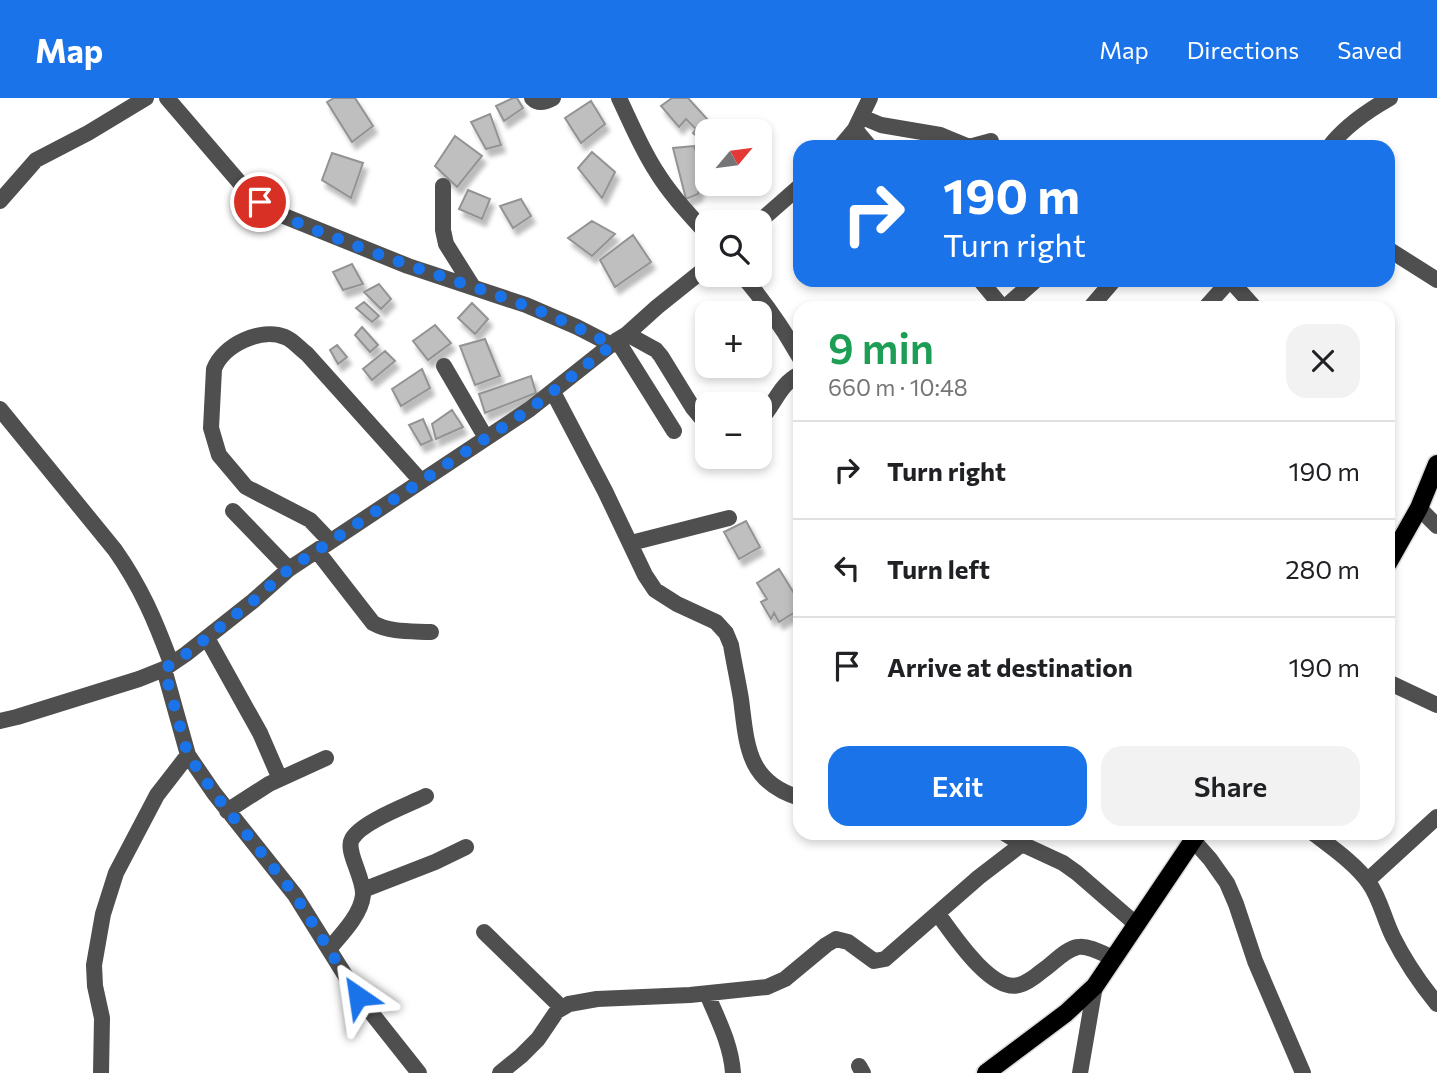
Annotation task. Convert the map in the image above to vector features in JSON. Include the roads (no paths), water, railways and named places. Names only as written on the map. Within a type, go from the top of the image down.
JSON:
[{"type":"main road","points":[[1395,551],[1419,508],[1437,464]]},
{"type":"main road","points":[[986,1073],[1066,1013],[1095,986],[1194,840]]},
{"type":"street","points":[[0,201],[36,160],[146,98]]},
{"type":"street","points":[[167,98],[246,190],[274,212],[408,266],[526,305],[577,327],[656,351],[695,410]]},
{"type":"street","points":[[532,98],[540,102],[553,98]]},
{"type":"street","points":[[620,98],[655,171],[695,221]]},
{"type":"street","points":[[845,140],[858,123],[870,98]]},
{"type":"street","points":[[1334,140],[1366,113],[1390,98]]},
{"type":"street","points":[[858,123],[940,135],[952,140]]},
{"type":"street","points":[[858,123],[866,140]]},
{"type":"street","points":[[443,186],[443,230],[446,244],[473,287]]},
{"type":"street","points":[[772,211],[793,192]]},
{"type":"street","points":[[1395,253],[1437,280]]},
{"type":"street","points":[[0,721],[139,679],[168,666],[207,638],[289,569],[553,392],[695,277]]},
{"type":"street","points":[[752,287],[793,346]]},
{"type":"street","points":[[986,287],[998,301]]},
{"type":"street","points":[[1012,301],[1028,287]]},
{"type":"street","points":[[1096,301],[1108,287]]},
{"type":"street","points":[[1211,301],[1224,287]]},
{"type":"street","points":[[1236,287],[1249,301]]},
{"type":"street","points":[[421,481],[307,354],[287,337],[256,336],[238,343],[217,360],[214,369],[211,428],[219,455],[233,473],[246,487],[310,520],[323,546],[373,623],[396,631],[431,632]]},
{"type":"street","points":[[619,340],[674,431]]},
{"type":"street","points":[[444,366],[486,438]]},
{"type":"street","points":[[772,403],[783,386],[793,378]]},
{"type":"street","points":[[553,392],[655,590],[677,604],[716,622],[726,633],[731,645],[748,750],[756,768],[771,784],[793,796]]},
{"type":"street","points":[[0,409],[132,574],[156,624],[188,755],[228,811],[295,895],[358,996],[409,1070]]},
{"type":"street","points":[[1419,508],[1437,526]]},
{"type":"street","points":[[233,511],[289,569]]},
{"type":"street","points":[[631,543],[729,518]]},
{"type":"street","points":[[207,638],[260,733],[280,779]]},
{"type":"street","points":[[1395,685],[1437,705]]},
{"type":"street","points":[[101,1073],[102,1018],[95,986],[94,965],[103,914],[116,873],[157,795],[188,755]]},
{"type":"street","points":[[228,811],[280,779],[326,758]]},
{"type":"street","points":[[329,949],[356,914],[363,898],[360,873],[351,852],[350,842],[354,835],[368,823],[426,796]]},
{"type":"street","points":[[1368,880],[1437,817]]},
{"type":"street","points":[[1015,840],[1063,863],[1137,925]]},
{"type":"street","points":[[1198,840],[1227,883],[1255,961],[1303,1073]]},
{"type":"street","points":[[1322,840],[1368,880],[1375,891],[1392,936],[1409,967],[1437,1004]]},
{"type":"street","points":[[500,1073],[538,1039],[557,1011],[569,1004],[597,999],[707,994],[767,987],[785,979],[836,939],[848,942],[874,961],[885,959],[979,877],[1022,844]]},
{"type":"street","points":[[363,890],[435,862],[466,846]]},
{"type":"street","points":[[938,914],[973,961],[1007,986],[1020,985],[1078,947],[1114,958]]},
{"type":"street","points":[[484,932],[562,1007]]},
{"type":"street","points":[[1080,1073],[1095,986]]},
{"type":"street","points":[[707,994],[725,1035],[732,1057],[733,1073]]}]
